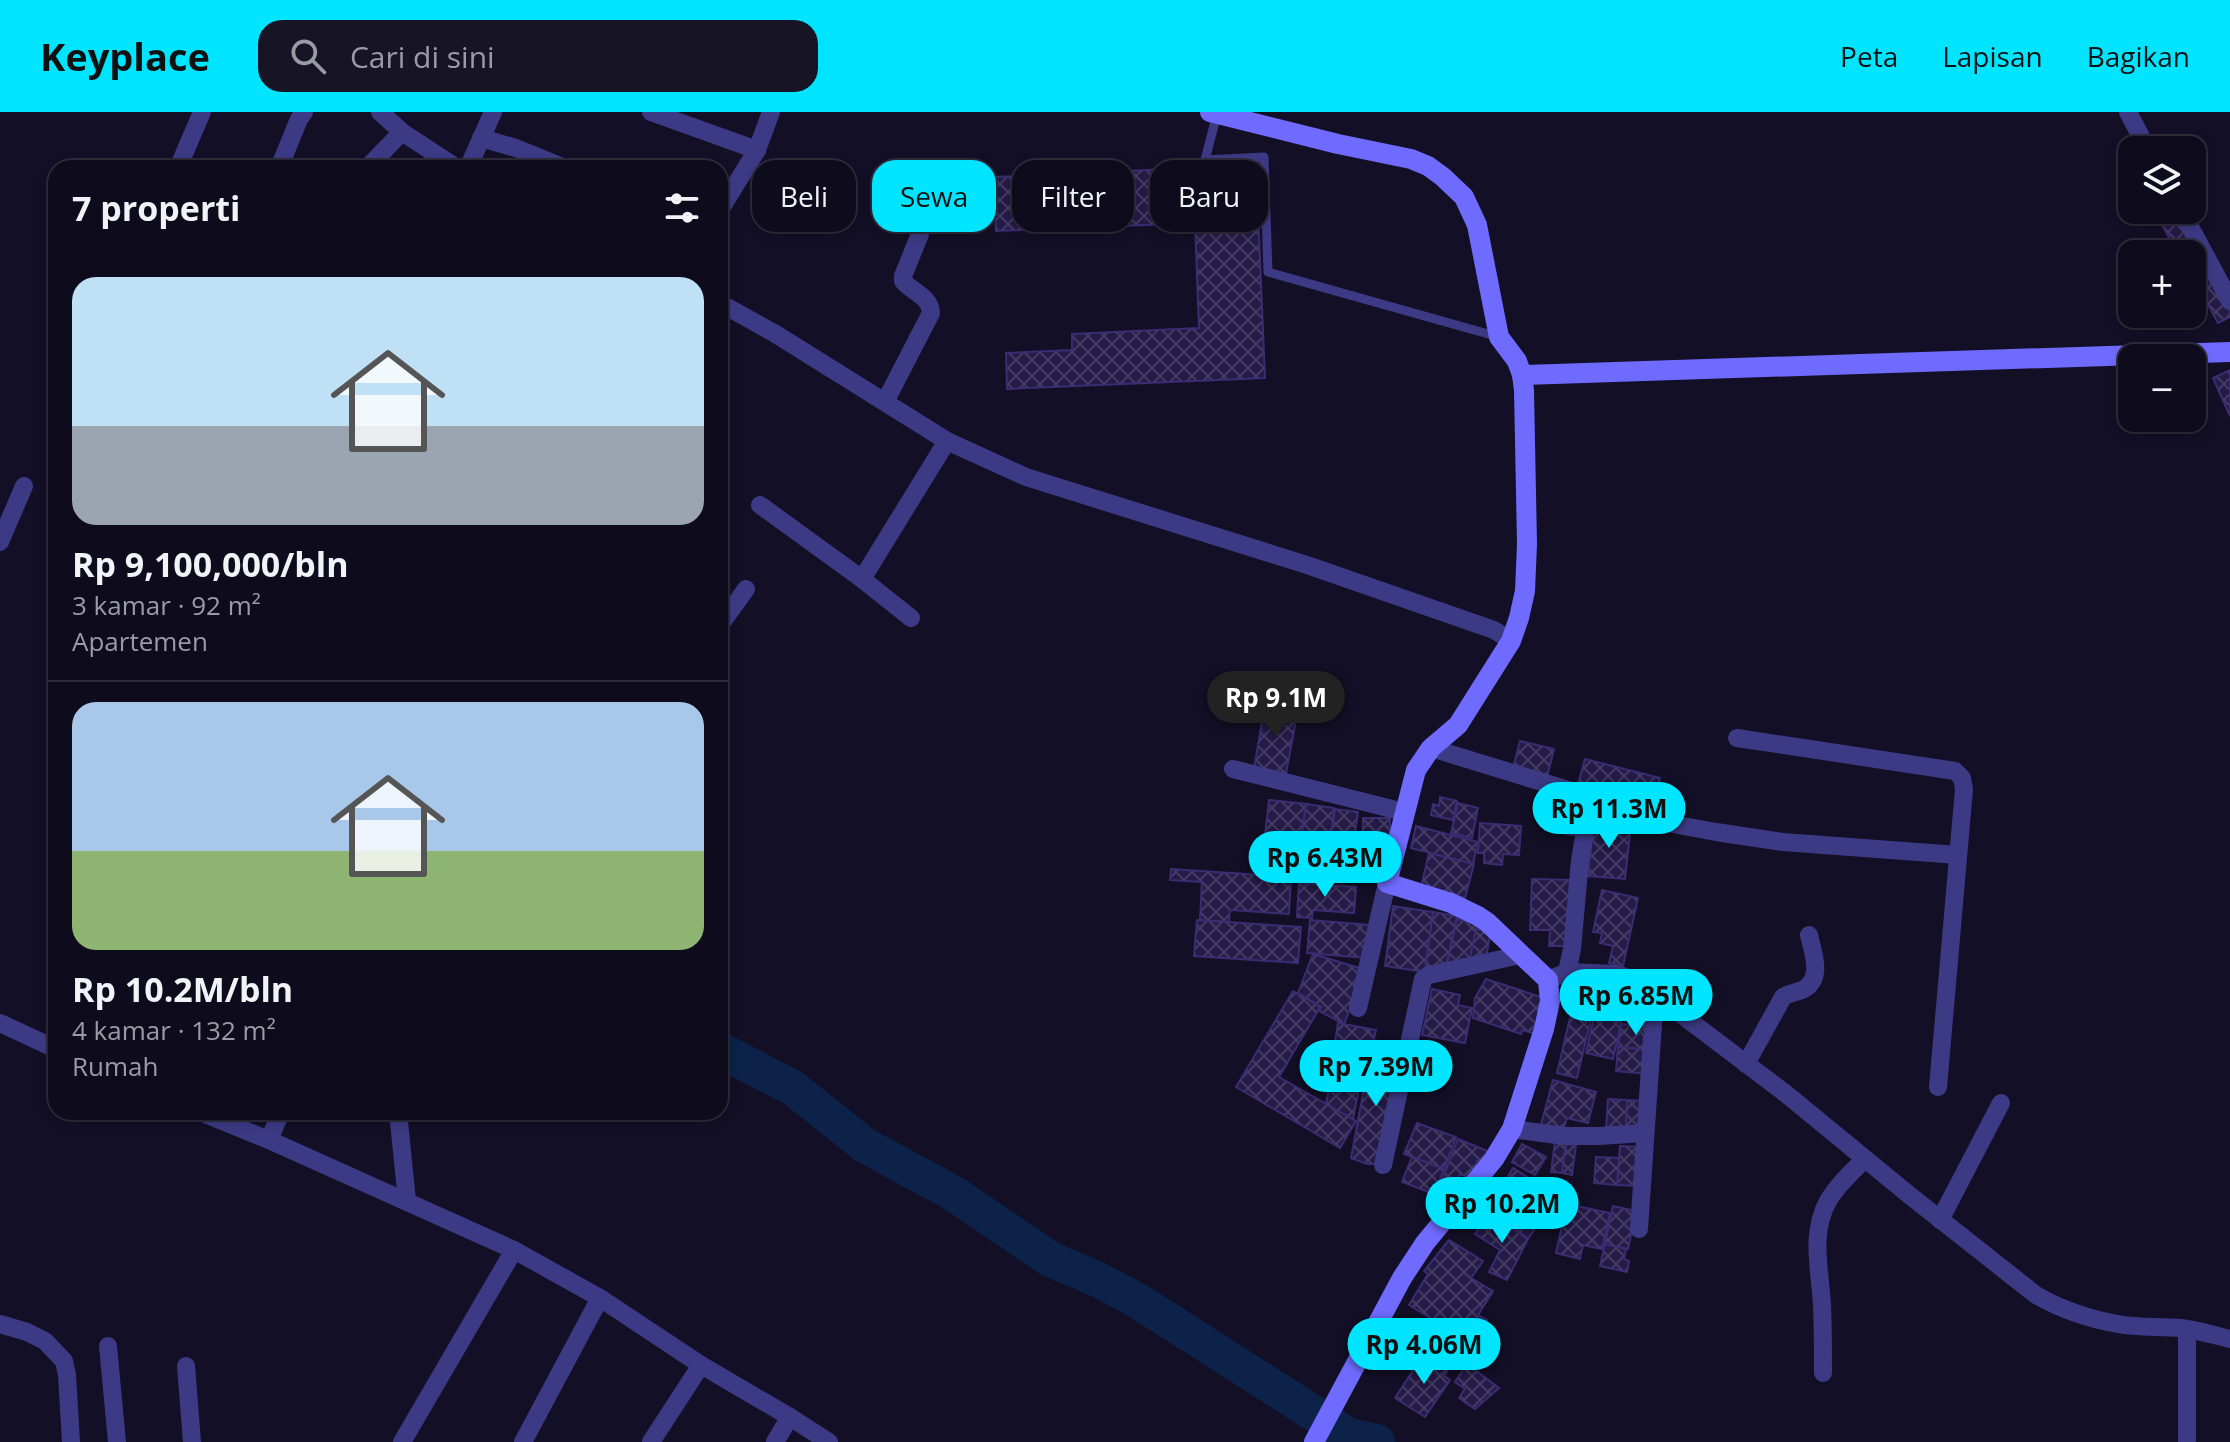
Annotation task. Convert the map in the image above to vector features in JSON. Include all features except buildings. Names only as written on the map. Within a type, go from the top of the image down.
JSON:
[{"type":"street","points":[[181,160],[202,112]]},
{"type":"street","points":[[282,160],[304,112]]},
{"type":"street","points":[[380,112],[402,132],[445,160]]},
{"type":"street","points":[[471,160],[493,112]]},
{"type":"street","points":[[651,112],[757,150]]},
{"type":"street","points":[[728,197],[757,150],[771,112]]},
{"type":"street","points":[[2128,112],[2141,136]]},
{"type":"street","points":[[1214,113],[1273,120],[1411,159],[1428,166],[1454,187],[1464,197],[1477,225],[1499,337],[1517,361],[1522,375],[1527,544],[1525,591],[1519,618],[1511,641],[1458,725],[1431,748],[1416,770],[1358,1008]]},
{"type":"street","points":[[375,160],[402,132]]},
{"type":"street","points":[[481,138],[545,160]]},
{"type":"street","points":[[2189,224],[2230,301]]},
{"type":"street","points":[[885,402],[931,313],[927,300],[903,281],[920,234]]},
{"type":"street","points":[[728,307],[947,441],[1026,477],[1307,565],[1494,630],[1511,641]]},
{"type":"street","points":[[1522,375],[2230,352]]},
{"type":"street","points":[[862,579],[947,441]]},
{"type":"street","points":[[0,542],[24,486]]},
{"type":"street","points":[[760,505],[911,618]]},
{"type":"street","points":[[728,614],[746,589]]},
{"type":"street","points":[[1737,738],[1955,771],[1962,778],[1964,789],[1938,1087]]},
{"type":"street","points":[[1431,748],[1591,797],[1651,820],[1746,837],[1958,855]]},
{"type":"street","points":[[1233,769],[1404,812]]},
{"type":"street","points":[[1314,1441],[1402,1278],[1425,1243],[1494,1159],[1512,1129],[1544,1029],[1557,976],[1572,949],[1580,860],[1591,797]]},
{"type":"street","points":[[1387,883],[1466,910],[1487,922],[1520,955],[1557,976],[1617,974],[1637,981],[2036,1295],[2084,1316],[2119,1324],[2187,1329],[2230,1339]]},
{"type":"street","points":[[1746,1064],[1783,997],[1804,989],[1813,980],[1816,965],[1809,935]]},
{"type":"street","points":[[1383,1165],[1423,979],[1429,975],[1520,955]]},
{"type":"street","points":[[1639,1229],[1655,995]]},
{"type":"street","points":[[0,1023],[48,1045]]},
{"type":"street","points":[[1940,1220],[2001,1103]]},
{"type":"street","points":[[220,1120],[514,1250],[600,1298],[701,1365],[829,1442]]},
{"type":"street","points":[[269,1140],[278,1120]]},
{"type":"street","points":[[399,1120],[407,1201]]},
{"type":"street","points":[[1512,1129],[1565,1136],[1645,1133]]},
{"type":"street","points":[[1823,1373],[1817,1230],[1834,1191],[1865,1159]]},
{"type":"street","points":[[402,1442],[514,1250]]},
{"type":"street","points":[[523,1442],[600,1298]]},
{"type":"street","points":[[0,1324],[45,1341],[64,1361],[71,1442]]},
{"type":"street","points":[[2187,1329],[2187,1440]]},
{"type":"street","points":[[108,1346],[117,1442]]},
{"type":"street","points":[[651,1442],[701,1365]]},
{"type":"street","points":[[186,1366],[192,1442]]},
{"type":"street","points":[[775,1442],[790,1417]]},
{"type":"lane","points":[[1214,113],[1205,160],[1264,157],[1268,272],[1499,337]]},
{"type":"waterway","points":[[728,1054],[793,1088],[866,1146],[953,1193],[1050,1259],[1138,1301],[1349,1436],[1377,1442]]}]
